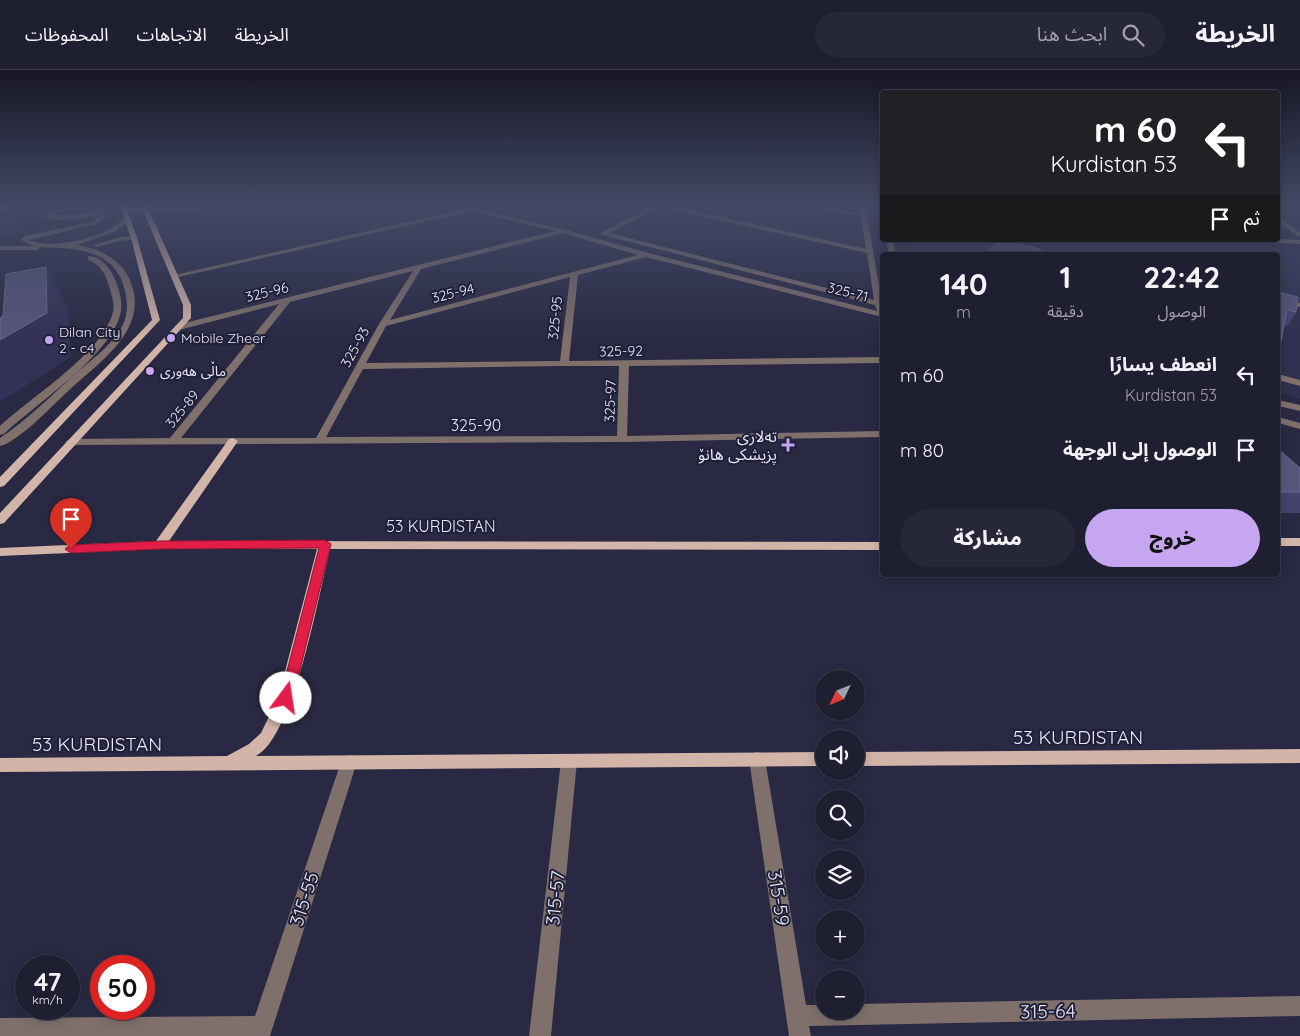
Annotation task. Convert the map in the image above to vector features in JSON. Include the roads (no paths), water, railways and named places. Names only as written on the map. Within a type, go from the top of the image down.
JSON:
[{"type":"main road","points":[[0,484],[156,320],[138,251]]},
{"type":"main road","points":[[0,520],[70,442],[187,318],[187,305],[163,251]]},
{"type":"main road","points":[[160,545],[233,441]]},
{"type":"main road","points":[[1280,542],[1299,542]]},
{"type":"main road","points":[[226,763],[241,758],[256,749],[267,738],[274,726],[286,698],[325,544]]},
{"type":"main road","name":"53 KURDISTAN","points":[[0,552],[160,545],[880,546]]},
{"type":"main road","name":"53 KURDISTAN","points":[[865,759],[1300,756]]},
{"type":"main road","name":"53 KURDISTAN","points":[[0,765],[815,759]]},
{"type":"street","points":[[0,432],[94,351],[106,337],[117,312],[118,302],[107,270],[96,260],[70,251]]},
{"type":"street","points":[[0,443],[22,428],[107,350],[120,336],[128,322],[132,310],[132,299],[119,268],[106,257],[90,251]]},
{"type":"street","points":[[174,276],[286,251]]},
{"type":"street","name":"325-96","points":[[179,327],[485,251]]},
{"type":"street","name":"325-71","points":[[633,251],[880,316]]},
{"type":"street","name":"325-71","points":[[670,251],[880,304]]},
{"type":"street","points":[[866,251],[870,252],[880,299]]},
{"type":"street","name":"325-94","points":[[383,324],[646,255]]},
{"type":"street","points":[[107,270],[119,268]]},
{"type":"street","name":"325-93","points":[[319,441],[383,324],[418,268]]},
{"type":"street","name":"325-95","points":[[564,365],[574,275]]},
{"type":"street","name":"325-89","points":[[173,441],[287,300]]},
{"type":"street","points":[[1280,301],[1300,305]]},
{"type":"street","name":"325-92","points":[[360,366],[880,360]]},
{"type":"street","name":"325-97","points":[[622,439],[624,364]]},
{"type":"street","points":[[1280,378],[1300,383]]},
{"type":"street","points":[[1280,403],[1300,408]]},
{"type":"street","points":[[1280,421],[1300,426]]},
{"type":"street","name":"325-90","points":[[70,442],[622,439],[880,434]]},
{"type":"street","name":"315-59","points":[[757,759],[798,1026]]},
{"type":"street","name":"315-57","points":[[540,1036],[570,760]]},
{"type":"street","name":"315-55","points":[[260,1031],[349,762]]},
{"type":"street","name":"315-64","points":[[798,1026],[1300,1006]]},
{"type":"street","points":[[0,1029],[260,1031]]},
{"type":"place","name":"Mobile Zheer","points":[[171,338]]},
{"type":"place","name":"Dilan City 2 - c4","points":[[49,340]]},
{"type":"place","name":"ماڵی هەوری","points":[[150,371]]},
{"type":"place","name":"تەلاری پزیشکی هانۆ","points":[[788,445]]}]
